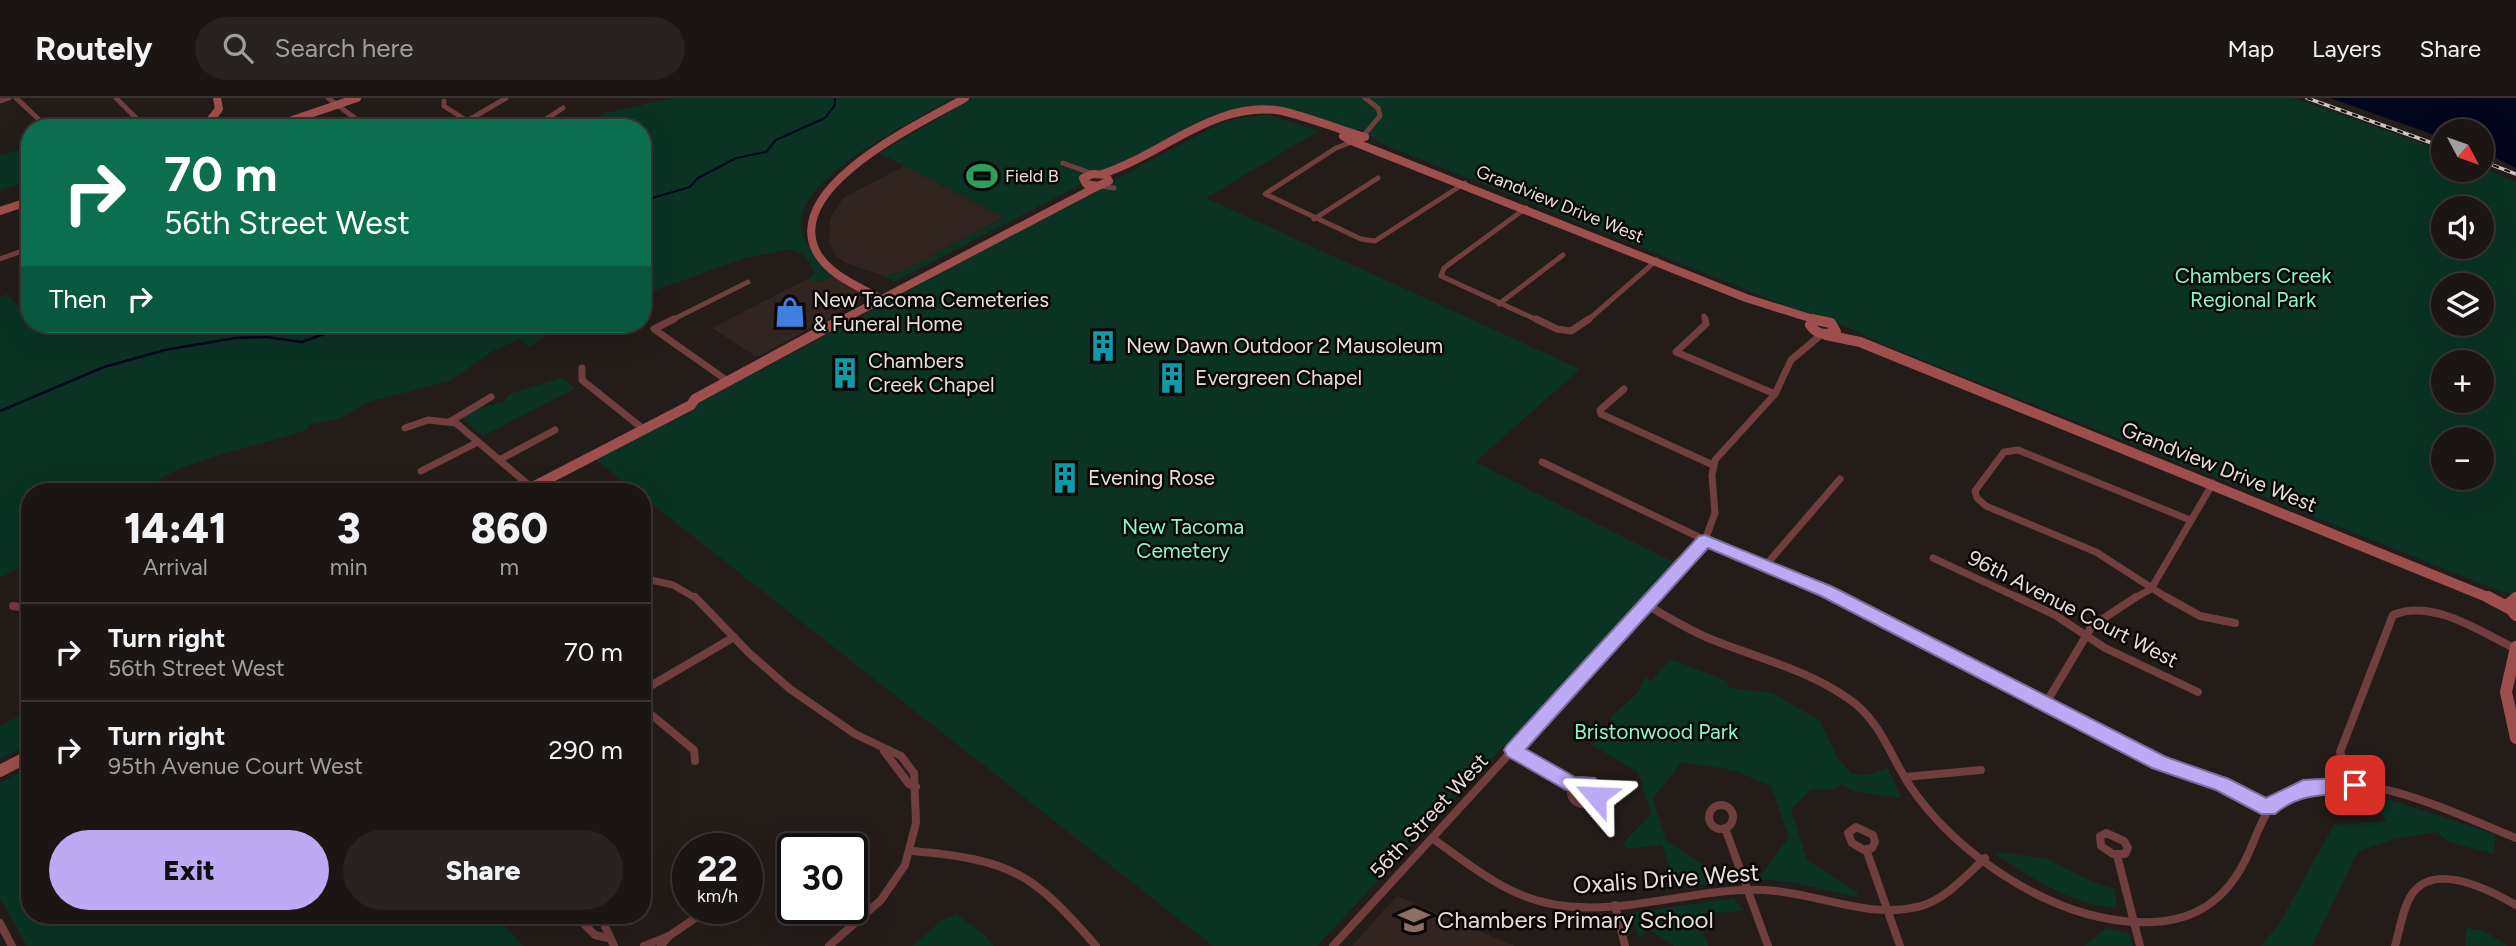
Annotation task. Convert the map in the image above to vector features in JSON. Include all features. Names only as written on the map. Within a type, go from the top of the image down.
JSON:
[{"type":"street","points":[[0,101],[9,98]]},
{"type":"street","points":[[16,98],[38,119]]},
{"type":"street","points":[[117,98],[137,119]]},
{"type":"street","points":[[211,119],[219,109],[217,98]]},
{"type":"street","points":[[328,98],[354,119]]},
{"type":"street","points":[[296,119],[357,98]]},
{"type":"street","points":[[470,119],[506,98]]},
{"type":"street","points":[[881,299],[839,275],[821,258],[810,235],[813,215],[827,192],[860,161],[965,98]]},
{"type":"street","points":[[1365,98],[1380,110],[1379,121],[1373,127],[1265,194],[1314,219],[1371,241],[1382,239],[1465,183]]},
{"type":"street","points":[[444,101],[444,106],[464,119]]},
{"type":"street","points":[[546,119],[563,108]]},
{"type":"street","name":"Grandview Drive West","points":[[1102,180],[1213,122],[1250,110],[1289,114],[1354,137],[1753,299],[1812,325],[1824,335],[1860,342]]},
{"type":"street","points":[[1063,163],[1102,180],[1083,180],[1063,163]]},
{"type":"street","points":[[1314,219],[1378,178]]},
{"type":"street","points":[[920,278],[1069,195],[1083,180],[1102,180]]},
{"type":"street","points":[[540,483],[691,405],[695,400],[1102,180]]},
{"type":"street","points":[[0,211],[21,204]]},
{"type":"street","points":[[1526,208],[1444,268],[1440,275],[1443,279],[1557,329],[1571,331],[1580,327],[1657,260]]},
{"type":"street","points":[[0,259],[21,252]]},
{"type":"street","points":[[1499,304],[1563,255]]},
{"type":"street","points":[[729,382],[654,329],[748,282]]},
{"type":"street","points":[[1704,316],[1706,324],[1676,352],[1775,394]]},
{"type":"street","name":"Grandview Drive West","points":[[1812,325],[1827,321],[1860,342],[2514,609]]},
{"type":"street","points":[[1808,343],[1812,325]]},
{"type":"street","points":[[1624,389],[1600,410],[1601,414],[1713,465],[1724,448],[1775,394],[1785,369],[1808,343],[1836,332],[1836,327]]},
{"type":"street","points":[[582,368],[582,380],[642,428]]},
{"type":"street","points":[[405,428],[428,420],[451,421],[491,397]]},
{"type":"street","points":[[451,421],[499,460],[520,483]]},
{"type":"street","points":[[499,460],[555,430]]},
{"type":"street","points":[[421,471],[478,442]]},
{"type":"street","points":[[2190,520],[2024,451],[2012,450],[2004,453],[1975,491],[1975,495],[1986,506],[2111,560],[2174,603],[2217,622],[2235,623]]},
{"type":"street","points":[[1542,461],[1705,540],[1827,592],[2159,762],[2222,784],[2268,808]]},
{"type":"street","name":"56th Street West","points":[[1333,946],[1705,540],[1715,513],[1713,465]]},
{"type":"street","points":[[1765,566],[1840,479]]},
{"type":"street","points":[[2046,703],[2086,634],[2106,614],[2151,589],[2212,484]]},
{"type":"street","name":"96th Avenue Court West","points":[[1933,558],[2055,615],[2105,648],[2197,692]]},
{"type":"street","points":[[651,580],[690,591],[706,604],[734,637],[801,698],[839,725],[884,751],[909,784],[916,787],[918,822],[913,851],[883,898],[829,946]]},
{"type":"street","points":[[1647,605],[1705,637],[1786,667],[1846,698],[1879,726],[1905,777],[1933,815],[2026,888],[2061,905],[2097,917],[2133,922],[2173,919],[2214,902],[2234,881],[2268,808],[2280,798],[2303,788],[2333,784],[2367,787],[2404,796],[2516,838]]},
{"type":"street","points":[[13,606],[21,607]]},
{"type":"street","points":[[2367,787],[2351,775],[2339,755],[2393,615],[2404,609],[2433,613],[2516,648],[2505,681],[2516,738]]},
{"type":"street","points":[[651,686],[734,637]]},
{"type":"street","points":[[651,714],[694,750],[695,761]]},
{"type":"street","points":[[1513,750],[1573,785]]},
{"type":"street","points":[[0,764],[21,755]]},
{"type":"street","points":[[0,771],[21,760]]},
{"type":"street","points":[[1905,777],[1981,770]]},
{"type":"street","points":[[1725,828],[1768,946]]},
{"type":"street","name":"Oxalis Drive West","points":[[1432,838],[1500,884],[1530,898],[1573,907],[1615,905],[1746,890],[1794,892],[1885,911],[1931,902],[1945,894],[1985,858]]},
{"type":"street","points":[[1866,849],[1885,911],[1900,946]]},
{"type":"street","points":[[913,851],[964,856],[1016,872],[1049,893],[1097,946]]},
{"type":"street","points":[[2117,855],[2140,946]]},
{"type":"street","points":[[2395,946],[2411,895],[2426,883],[2450,880],[2480,887],[2516,905]]},
{"type":"street","points":[[1615,905],[1625,946]]},
{"type":"street","points":[[0,923],[12,946]]},
{"type":"street","points":[[584,924],[595,935],[611,942]]},
{"type":"street","points":[[607,924],[611,942]]},
{"type":"street","points":[[644,946],[669,936],[686,924]]},
{"type":"street","points":[[662,946],[669,936]]},
{"type":"shaded area","points":[[904,166],[1004,217],[903,271],[884,276],[846,263],[836,256],[829,241],[830,219],[843,198]]},
{"type":"shaded area","points":[[833,276],[861,293],[860,302],[757,357],[712,328],[807,279],[822,282]]},
{"type":"shaded area","name":"Chambers Primary School","points":[[1397,896],[1515,946],[1352,946]]},
{"type":"green space","points":[[674,98],[954,98],[864,150],[821,185],[807,203],[801,221],[804,237],[833,276],[822,282],[807,279],[815,274],[805,256],[792,249],[745,258],[651,292],[651,119],[593,119],[605,113]]},
{"type":"green space","name":"Chambers Creek Regional Park","points":[[973,98],[2294,98],[2431,147],[2431,182],[2494,182],[2494,173],[2516,182],[2516,594],[2500,591],[1895,349],[1841,324],[1807,314],[1380,143],[1360,129],[1336,126],[1287,109],[1256,107],[1216,114],[894,282],[884,276],[903,271],[1004,217],[879,153]]},
{"type":"green space","name":"New Tacoma Cemetery","points":[[1268,115],[1319,131],[1206,198],[1580,369],[1475,462],[1675,563],[1317,946],[1213,946],[651,503],[651,483],[625,483],[595,459],[1219,124],[1238,118]]},
{"type":"green space","points":[[21,149],[21,184],[0,190],[0,155]]},
{"type":"green space","points":[[7,294],[21,309],[21,333],[549,333],[529,347],[520,339],[493,351],[449,381],[368,402],[340,418],[309,425],[306,430],[198,462],[154,483],[21,483],[21,566],[0,578],[0,297]]},
{"type":"green space","points":[[561,378],[576,388],[483,436],[462,418],[476,409],[503,402],[510,394]]},
{"type":"green space","name":"Bristonwood Park","points":[[1671,659],[1727,681],[1729,688],[1773,693],[1820,721],[1837,757],[1852,774],[1866,775],[1888,768],[1901,798],[1853,791],[1841,784],[1835,789],[1811,789],[1791,810],[1807,860],[1857,892],[1857,897],[1791,882],[1758,879],[1789,837],[1771,786],[1733,770],[1682,762],[1653,798],[1666,841],[1726,879],[1726,882],[1676,888],[1662,845],[1627,849],[1623,843],[1651,814],[1638,772],[1592,745],[1614,721],[1609,719],[1638,692],[1646,677],[1650,682]]},
{"type":"green space","points":[[21,715],[21,748],[0,759],[0,726]]},
{"type":"green space","points":[[21,772],[21,924],[503,924],[523,946],[27,946],[0,898],[0,783]]},
{"type":"green space","points":[[2359,790],[2495,834],[2494,854],[2449,842],[2437,832],[2397,838],[2358,851],[2312,946],[2261,946],[2279,924],[2334,825],[2387,821]]},
{"type":"green space","points":[[1998,852],[2048,859],[2095,883],[2114,889],[2117,908],[2084,902],[2053,889],[2024,873],[1996,854]]},
{"type":"green space","points":[[1733,898],[1744,911],[1697,914],[1708,946],[1674,946],[1647,928],[1642,938],[1637,934],[1631,913]]},
{"type":"green space","points":[[956,914],[985,935],[994,946],[912,946],[941,921]]},
{"type":"green space","points":[[2106,928],[2130,934],[2133,946],[2084,946]]},
{"type":"green space","points":[[2466,928],[2484,931],[2508,946],[2465,946]]},
{"type":"water","points":[[2330,98],[2516,98],[2516,168],[2494,157],[2494,119],[2431,119],[2431,134]]},
{"type":"waterway","points":[[651,198],[690,187],[698,178],[736,158],[766,152],[776,140],[825,118],[835,105],[835,98]]},
{"type":"waterway","points":[[0,411],[104,367],[165,350],[235,338],[266,337],[302,342],[326,333]]},
{"type":"railway","points":[[2307,98],[2431,143]]},
{"type":"railway","points":[[2494,166],[2516,174]]},
{"type":"place","name":"Field B","points":[[982,176]]},
{"type":"place","name":"New Tacoma Cemeteries & Funeral Home","points":[[790,312]]},
{"type":"place","name":"New Dawn Outdoor 2 Mausoleum","points":[[1103,346]]},
{"type":"place","name":"Chambers Creek Chapel","points":[[845,373]]},
{"type":"place","name":"Evergreen Chapel","points":[[1172,378]]},
{"type":"place","name":"Evening Rose","points":[[1065,478]]},
{"type":"place","name":"Chambers Primary School","points":[[1414,920]]},
{"type":"route","points":[[1596,796],[1595,789],[1588,783],[1573,785],[1513,750],[1705,540],[1827,592],[2035,696],[2064,714],[2159,762],[2222,784],[2268,808],[2280,798],[2303,788],[2333,784],[2355,785]]}]
